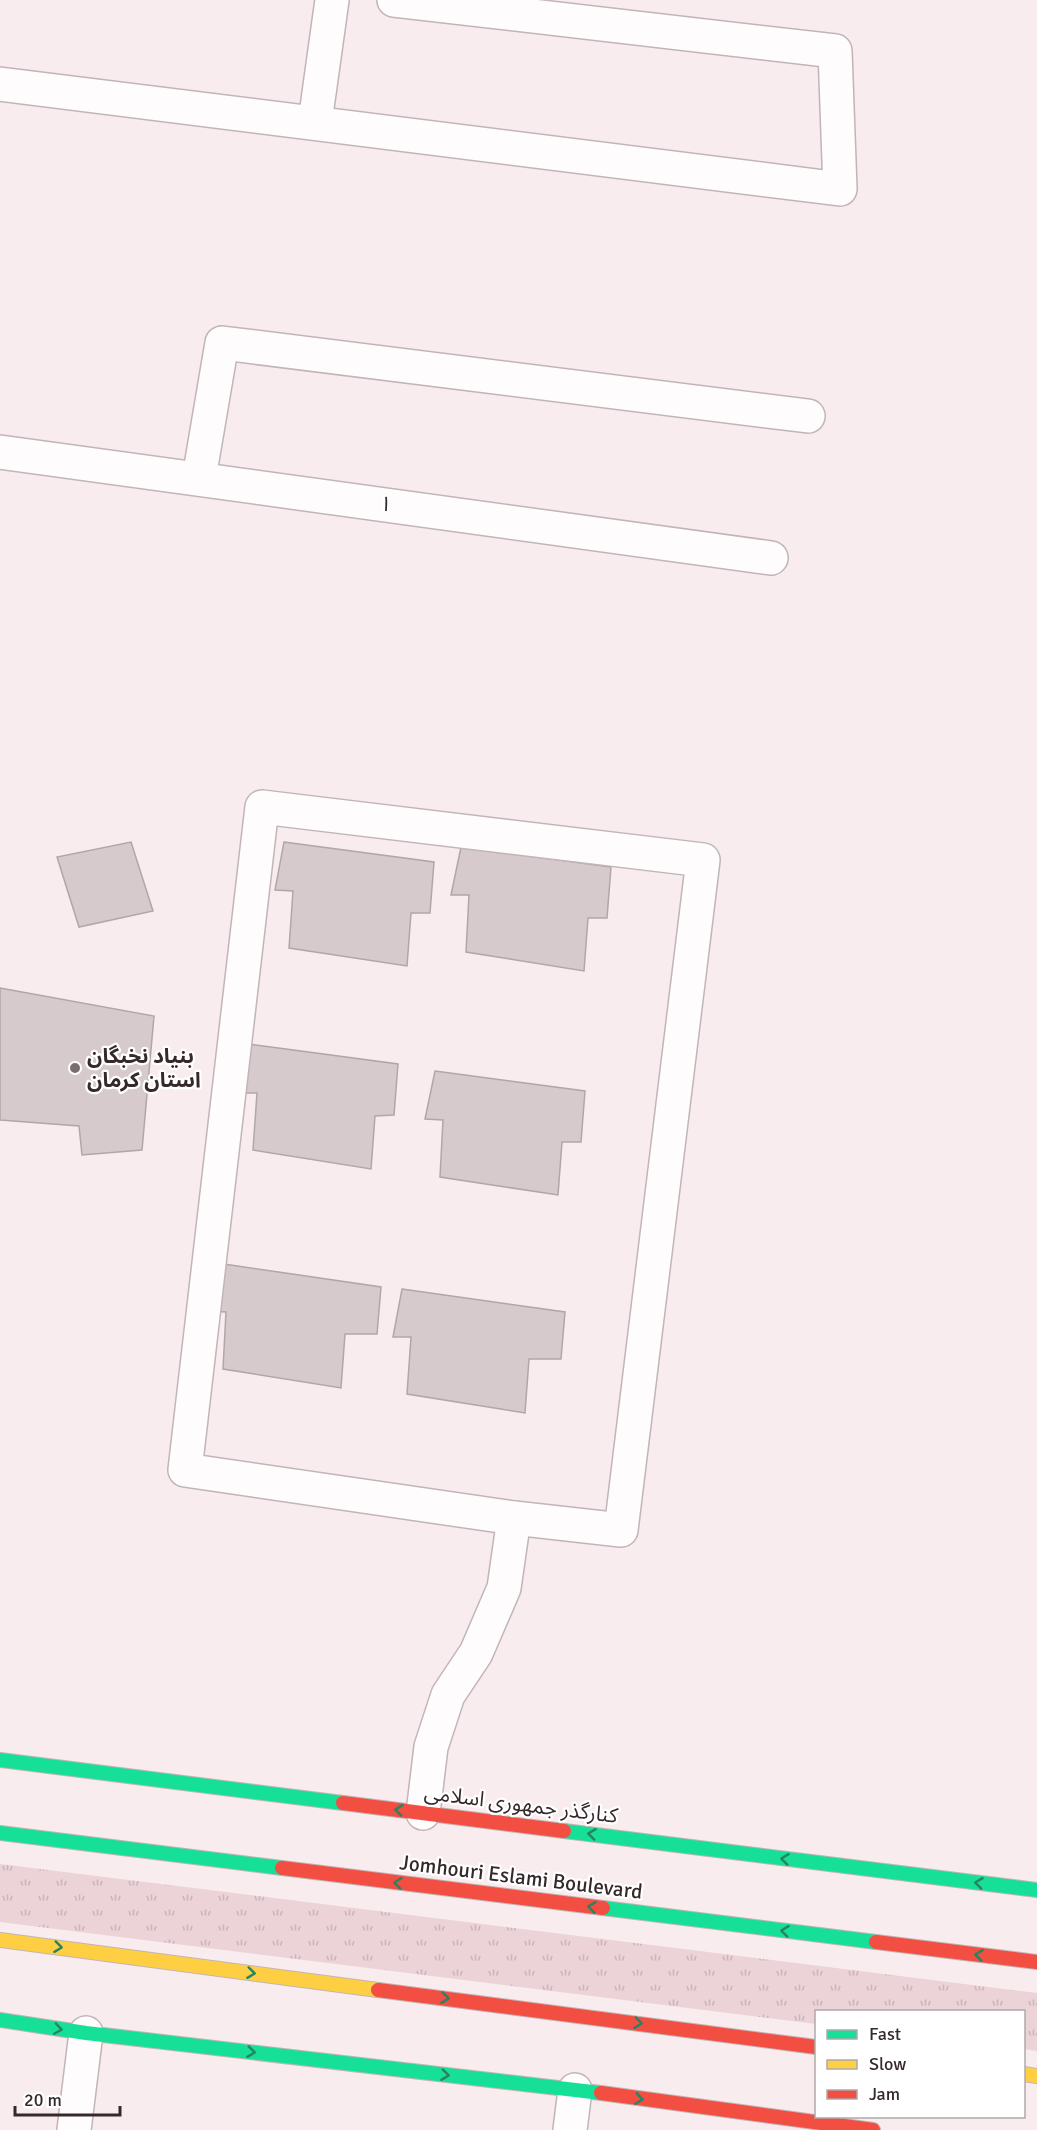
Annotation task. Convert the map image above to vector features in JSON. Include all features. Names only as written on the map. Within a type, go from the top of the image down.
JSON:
[{"type":"street","points":[[315,122],[332,0]]},
{"type":"street","points":[[0,84],[840,189],[835,51],[394,0]]},
{"type":"street","points":[[199,478],[222,343],[808,416]]},
{"type":"street","name":"۱","points":[[0,452],[771,558]]},
{"type":"street","points":[[262,807],[703,860],[621,1530],[514,1518],[185,1470],[262,807]]},
{"type":"street","points":[[423,1813],[431,1747],[448,1695],[476,1653],[504,1588],[514,1518]]},
{"type":"street","name":"کنارگذر جمهوری اسلامی","points":[[0,1760],[1037,1890]]},
{"type":"street","name":"Jomhouri Eslami Boulevard","points":[[0,1833],[1037,1962]]},
{"type":"street","points":[[0,1940],[815,2047]]},
{"type":"street","points":[[0,2020],[86,2033],[575,2090],[873,2130]]},
{"type":"street","points":[[74,2130],[86,2033]]},
{"type":"street","points":[[570,2130],[575,2090]]},
{"type":"green space","points":[[0,1864],[1037,1993],[1037,2051],[1025,2049],[1025,2010],[815,2010],[815,2024],[0,1922]]},
{"type":"building","points":[[131,842],[153,911],[79,927],[57,857]]},
{"type":"building","points":[[284,842],[434,862],[430,913],[411,913],[407,966],[289,948],[293,891],[275,890]]},
{"type":"building","points":[[461,847],[611,867],[607,918],[588,918],[584,971],[466,952],[469,895],[451,895]]},
{"type":"building","name":"بنیاد نخبگان استان کرمان","points":[[0,988],[154,1016],[142,1150],[82,1155],[79,1126],[0,1120]]},
{"type":"building","points":[[248,1044],[398,1064],[394,1115],[375,1116],[371,1169],[253,1150],[257,1093],[238,1093]]},
{"type":"building","points":[[435,1071],[585,1091],[581,1142],[562,1142],[558,1195],[440,1177],[443,1120],[425,1119]]},
{"type":"building","points":[[217,1263],[381,1287],[377,1334],[345,1334],[341,1388],[223,1369],[226,1312],[208,1311]]},
{"type":"building","points":[[402,1289],[565,1312],[561,1359],[529,1359],[525,1413],[407,1394],[411,1337],[393,1337]]},
{"type":"traffic: fast","points":[[0,1760],[343,1803]]},
{"type":"traffic: fast","points":[[564,1831],[1037,1890]]},
{"type":"traffic: fast","points":[[0,1833],[282,1868]]},
{"type":"traffic: fast","points":[[603,1908],[876,1942]]},
{"type":"traffic: fast","points":[[0,2020],[86,2033],[601,2093]]},
{"type":"traffic: slow","points":[[0,1940],[378,1990]]},
{"type":"traffic: slow","points":[[1025,2074],[1037,2076]]},
{"type":"traffic: jam","points":[[343,1803],[564,1831]]},
{"type":"traffic: jam","points":[[282,1868],[603,1908]]},
{"type":"traffic: jam","points":[[876,1942],[1037,1962]]},
{"type":"traffic: jam","points":[[378,1990],[815,2047]]},
{"type":"traffic: jam","points":[[601,2093],[873,2130]]},
{"type":"place","name":"بنیاد نخبگان استان کرمان","points":[[75,1068]]}]
